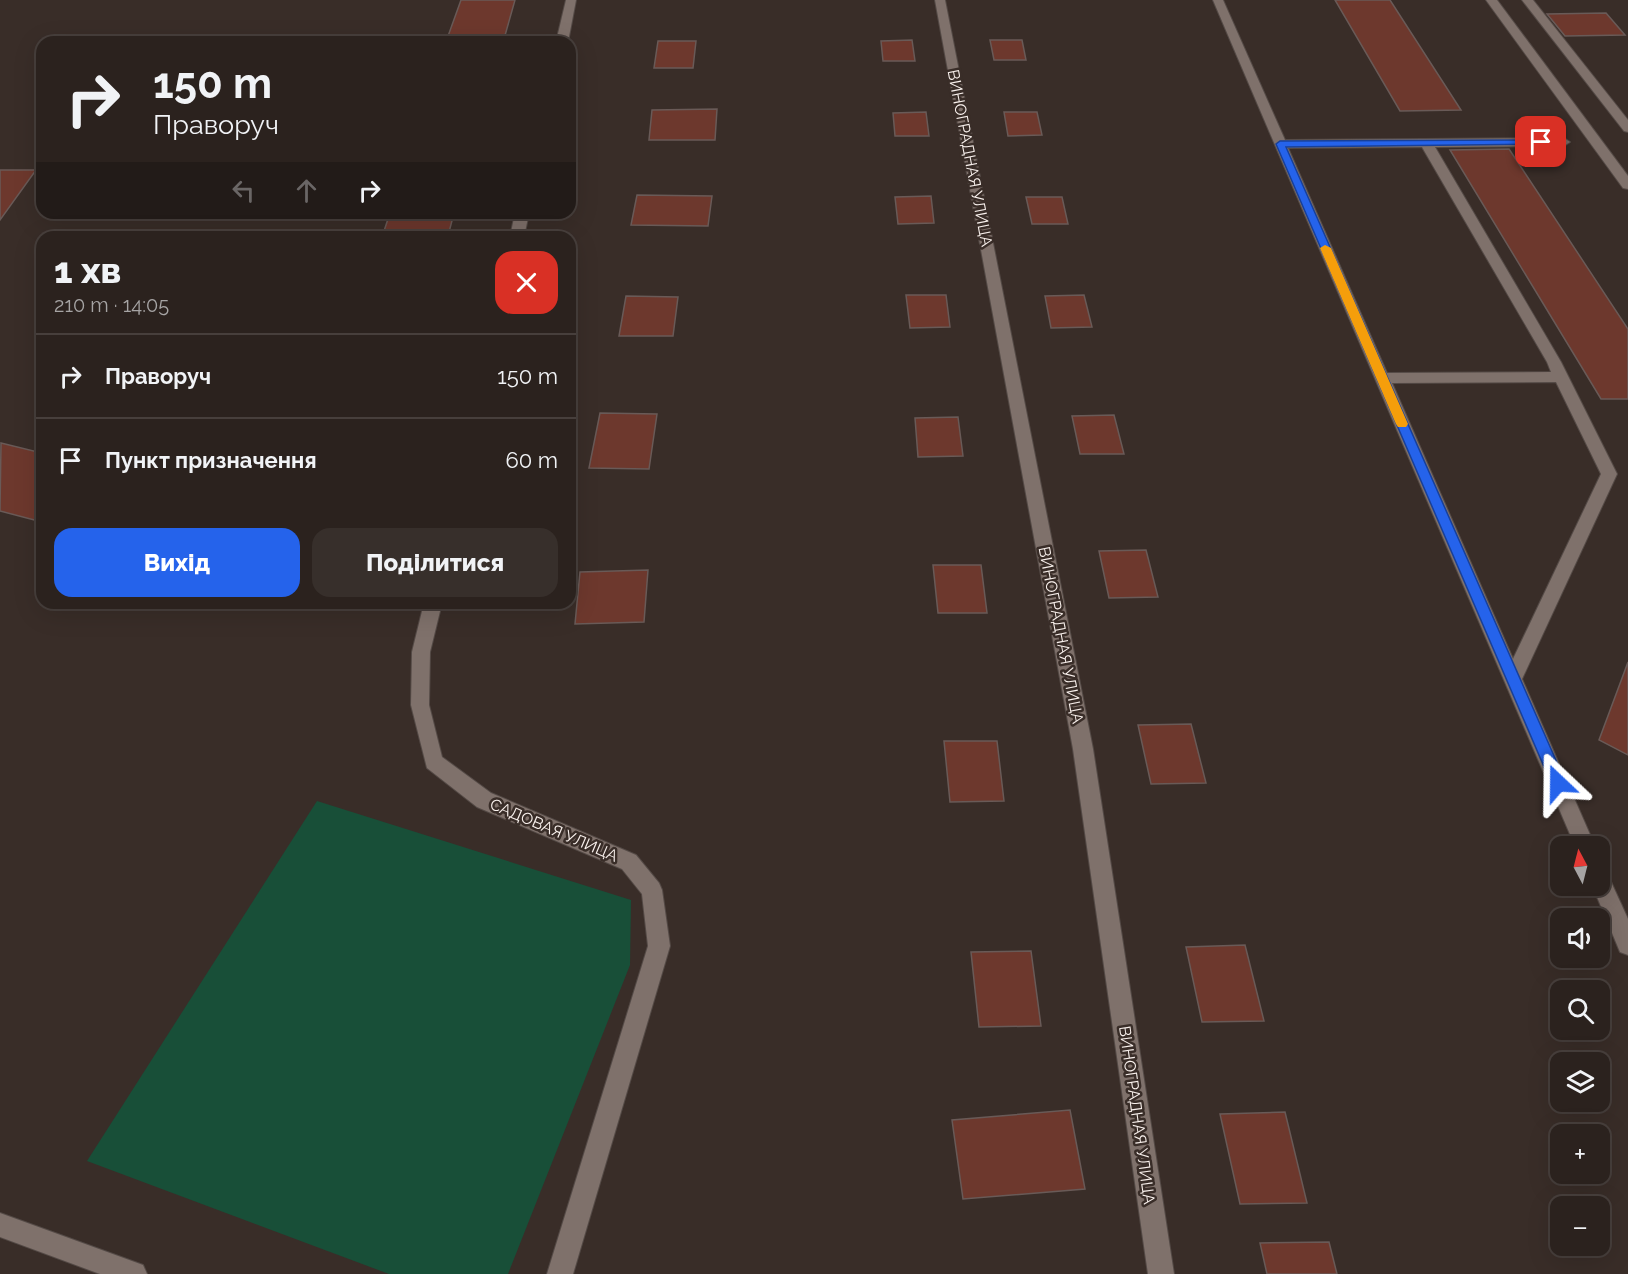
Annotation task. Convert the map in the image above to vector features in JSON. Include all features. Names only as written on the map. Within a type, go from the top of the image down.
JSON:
[{"type":"street","points":[[563,36],[571,0]]},
{"type":"street","name":"ВИНОГРАДНАЯ УЛИЦА","points":[[940,0],[1083,749],[1161,1274]]},
{"type":"street","points":[[1218,0],[1581,836]]},
{"type":"street","points":[[1491,0],[1628,185]]},
{"type":"street","points":[[1527,0],[1628,128]]},
{"type":"street","points":[[1280,144],[1564,142]]},
{"type":"street","points":[[1427,144],[1561,377],[1609,474],[1513,679]]},
{"type":"street","points":[[1382,378],[1561,377]]},
{"type":"street","name":"САДОВАЯ УЛИЦА","points":[[432,609],[422,652],[420,705],[434,762],[484,800],[629,862],[652,890],[659,946],[560,1274]]},
{"type":"street","points":[[1607,896],[1628,944]]},
{"type":"street","points":[[0,1225],[134,1274]]},
{"type":"green space","points":[[317,801],[631,900],[630,965],[508,1274],[389,1274],[87,1161]]},
{"type":"building","points":[[461,0],[515,0],[505,36],[448,36]]},
{"type":"building","points":[[1335,0],[1390,0],[1461,110],[1400,111]]},
{"type":"building","points":[[1606,13],[1625,35],[1565,36],[1547,14]]},
{"type":"building","points":[[912,40],[915,61],[883,61],[881,41]]},
{"type":"building","points":[[990,40],[1022,40],[1026,60],[994,60]]},
{"type":"building","points":[[658,41],[696,41],[693,68],[654,68]]},
{"type":"building","points":[[717,109],[715,140],[649,140],[652,110]]},
{"type":"building","points":[[926,112],[929,136],[895,136],[893,113]]},
{"type":"building","points":[[1004,112],[1037,112],[1042,135],[1008,136]]},
{"type":"building","points":[[1509,149],[1628,329],[1628,399],[1601,399],[1450,150]]},
{"type":"building","points":[[0,170],[36,170],[0,220]]},
{"type":"building","points":[[637,195],[712,196],[708,226],[631,225]]},
{"type":"building","points":[[931,196],[934,223],[898,224],[895,197]]},
{"type":"building","points":[[1026,197],[1062,197],[1068,224],[1032,224]]},
{"type":"building","points":[[388,219],[452,219],[449,231],[384,231]]},
{"type":"building","points":[[906,295],[946,295],[950,327],[910,328]]},
{"type":"building","points":[[1084,295],[1092,327],[1051,328],[1045,296]]},
{"type":"building","points":[[626,296],[678,297],[673,336],[619,336]]},
{"type":"building","points":[[600,413],[657,414],[649,469],[589,468]]},
{"type":"building","points":[[1114,415],[1124,454],[1080,454],[1072,416]]},
{"type":"building","points":[[958,417],[963,456],[918,457],[915,418]]},
{"type":"building","points":[[1,443],[36,452],[36,520],[0,511]]},
{"type":"building","points":[[1146,550],[1158,597],[1109,598],[1099,551]]},
{"type":"building","points":[[933,565],[981,565],[987,613],[938,613]]},
{"type":"building","points":[[648,570],[644,622],[575,624],[580,572]]},
{"type":"building","points":[[1628,662],[1628,755],[1599,740]]},
{"type":"building","points":[[1191,724],[1206,783],[1151,784],[1138,725]]},
{"type":"building","points":[[944,741],[997,741],[1004,801],[950,802]]},
{"type":"building","points":[[1245,945],[1264,1021],[1202,1022],[1186,947]]},
{"type":"building","points":[[1031,951],[1041,1026],[979,1027],[971,952]]},
{"type":"building","points":[[1070,1110],[1085,1189],[963,1199],[952,1120]]},
{"type":"building","points":[[1285,1112],[1307,1203],[1240,1204],[1220,1114]]},
{"type":"building","points":[[1329,1242],[1337,1274],[1267,1274],[1260,1243]]},
{"type":"slow traffic","points":[[1325,248],[1402,424]]},
{"type":"route","points":[[1541,142],[1280,144],[1558,783]]}]
